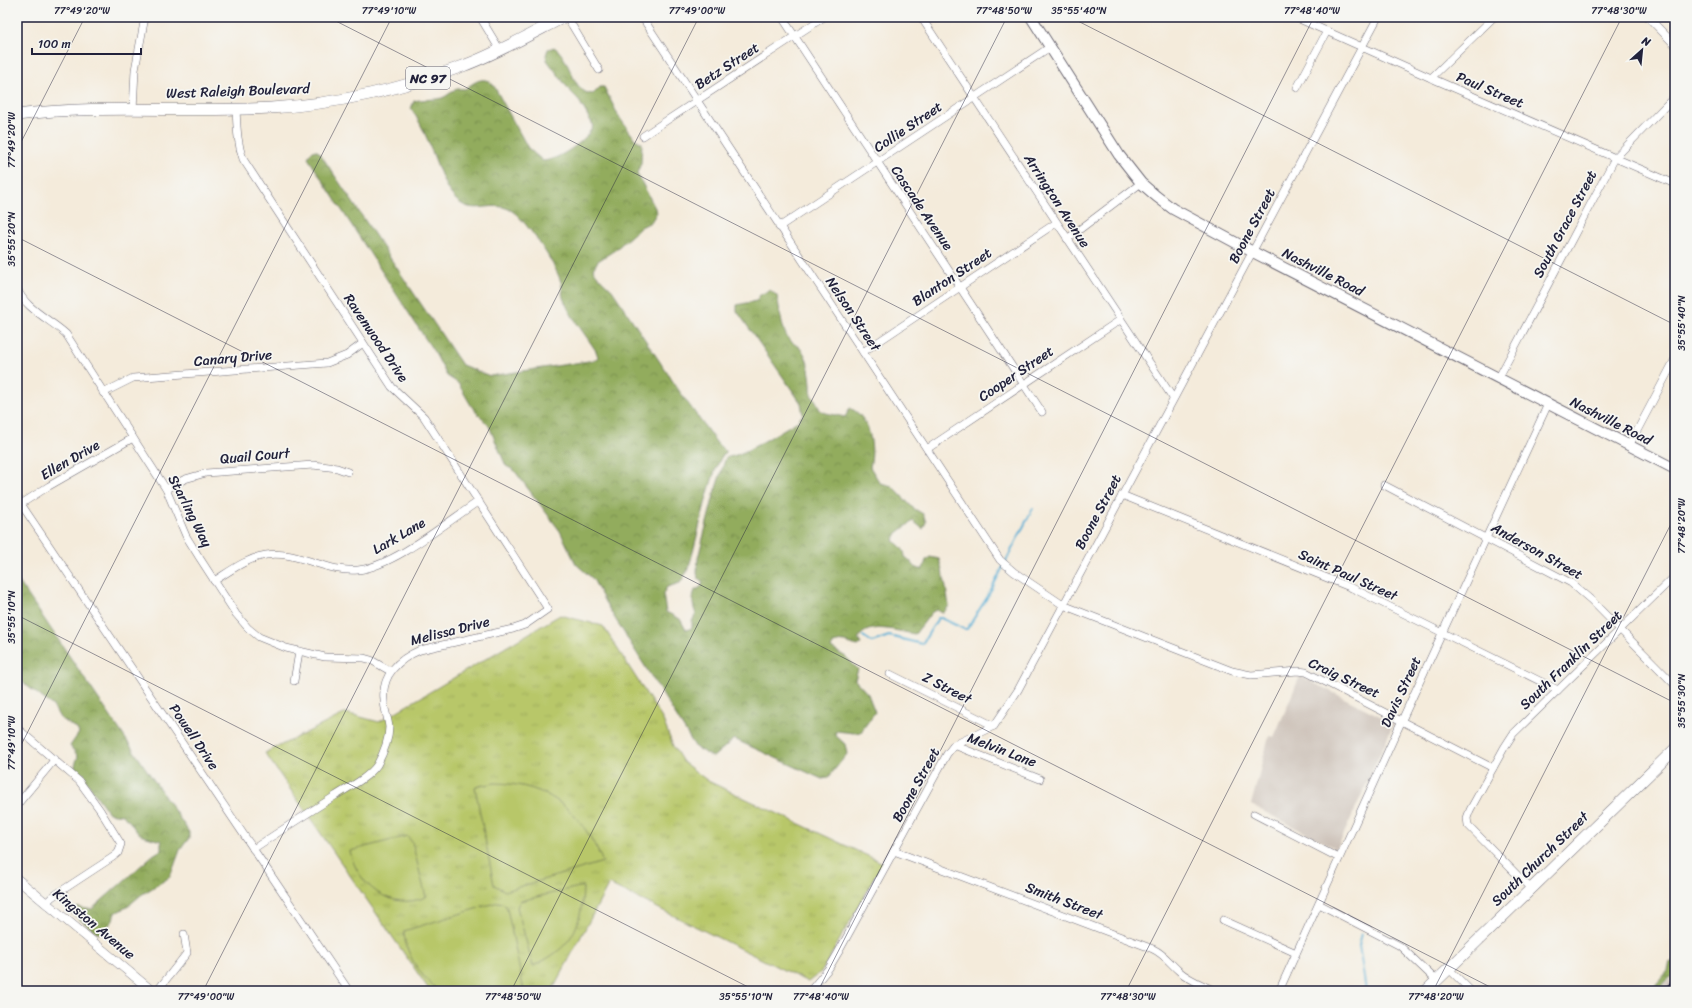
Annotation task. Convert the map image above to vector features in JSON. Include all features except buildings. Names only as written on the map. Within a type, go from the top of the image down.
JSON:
[{"type":"main road","name":"West Raleigh Boulevard","points":[[17,115],[134,110],[236,109],[301,105],[385,90],[457,68],[500,50],[564,17]]},
{"type":"main road","name":"Nashville Road","points":[[1031,17],[1119,155],[1141,183],[1173,208],[1253,252],[1675,470]]},
{"type":"main road","name":"South Church Street","points":[[1426,991],[1675,749]]},
{"type":"street","points":[[134,110],[135,70],[145,17]]},
{"type":"street","points":[[480,17],[500,50]]},
{"type":"street","points":[[567,17],[599,70]]},
{"type":"street","name":"Nelson Street","points":[[642,17],[779,227],[1000,560],[1014,572],[1063,605]]},
{"type":"street","name":"Cascade Avenue","points":[[782,17],[960,287],[1022,385],[1042,412]]},
{"type":"street","name":"Betz Street","points":[[643,136],[824,17]]},
{"type":"street","name":"Arrington Avenue","points":[[921,17],[1120,320],[1174,398]]},
{"type":"street","name":"Paul Street","points":[[1295,17],[1675,184]]},
{"type":"street","name":"Boone Street","points":[[810,991],[829,968],[947,754],[954,745],[994,726],[1018,690],[1378,17]]},
{"type":"street","points":[[1431,78],[1494,17]]},
{"type":"street","points":[[1648,17],[1675,45]]},
{"type":"street","points":[[1297,88],[1327,31]]},
{"type":"street","name":"Collie Street","points":[[779,227],[1050,47]]},
{"type":"street","name":"South Grace Street","points":[[1498,379],[1615,158],[1675,96]]},
{"type":"street","name":"Ravenwood Drive","points":[[236,109],[237,134],[239,148],[243,159],[392,387],[424,417],[548,609]]},
{"type":"street","points":[[1068,239],[1141,183]]},
{"type":"street","name":"Blanton Street","points":[[863,352],[1056,223]]},
{"type":"street","name":"Starling Way","points":[[17,288],[25,300],[66,334],[166,489],[186,536],[236,614],[259,637],[299,652],[325,656],[364,658],[371,660],[390,671]]},
{"type":"street","name":"Cooper Street","points":[[927,449],[1120,320]]},
{"type":"street","name":"Canary Drive","points":[[103,393],[133,378],[328,363],[347,355],[363,343]]},
{"type":"street","points":[[1629,446],[1675,359]]},
{"type":"street","name":"Davis Street","points":[[1279,991],[1548,404]]},
{"type":"street","name":"Ellen Drive","points":[[19,501],[49,486],[132,438]]},
{"type":"street","name":"Quail Court","points":[[166,489],[185,479],[206,473],[313,465],[337,468],[348,472]]},
{"type":"street","name":"Anderson Street","points":[[1384,485],[1571,583],[1591,600],[1675,685]]},
{"type":"street","name":"Saint Paul Street","points":[[1122,495],[1352,588],[1558,690]]},
{"type":"street","name":"Powell Drive","points":[[19,501],[349,991]]},
{"type":"street","name":"Lark Lane","points":[[214,581],[251,559],[264,555],[289,555],[330,569],[344,570],[371,566],[383,562],[406,550],[478,501]]},
{"type":"street","name":"South Franklin Street","points":[[1531,889],[1468,824],[1467,818],[1470,810],[1513,734],[1675,576]]},
{"type":"street","name":"Craig Street","points":[[1063,605],[1242,674],[1298,670],[1306,672],[1493,768]]},
{"type":"street","name":"Melissa Drive","points":[[253,849],[356,782],[376,766],[387,741],[389,727],[383,699],[384,687],[390,671],[397,663],[420,650],[513,629],[538,617],[548,609]]},
{"type":"street","points":[[294,681],[299,652]]},
{"type":"street","name":"Z Street","points":[[890,674],[994,726]]},
{"type":"street","points":[[17,728],[79,781],[117,837],[121,848],[113,857],[52,897],[46,903]]},
{"type":"street","name":"Melvin Lane","points":[[954,745],[1040,779]]},
{"type":"street","points":[[17,805],[55,759]]},
{"type":"street","points":[[1254,814],[1339,858]]},
{"type":"street","name":"Smith Street","points":[[894,851],[1163,953],[1179,971],[1188,978],[1214,991]]},
{"type":"street","name":"Kingston Avenue","points":[[17,879],[152,991]]},
{"type":"street","points":[[1319,904],[1396,943],[1437,981]]},
{"type":"street","points":[[1223,920],[1296,953]]},
{"type":"street","points":[[157,991],[187,953],[184,934]]},
{"type":"street","points":[[1449,969],[1470,991]]},
{"type":"shaded area","points":[[1300,676],[1394,723],[1337,849],[1251,805],[1269,736],[1274,737]]},
{"type":"shaded area","points":[[1675,975],[1675,991],[1658,991]]},
{"type":"green space","points":[[554,47],[565,59],[580,88],[593,94],[600,87],[604,87],[619,117],[635,139],[642,143],[641,163],[637,173],[657,212],[651,222],[641,227],[615,250],[598,261],[593,269],[594,272],[612,290],[682,395],[716,442],[726,452],[715,470],[692,556],[684,577],[680,583],[667,587],[663,594],[666,612],[680,619],[686,630],[692,628],[692,621],[696,614],[693,605],[694,593],[695,590],[701,587],[703,582],[698,578],[698,558],[715,491],[726,457],[741,453],[762,442],[798,421],[803,414],[801,403],[737,311],[737,305],[756,301],[760,295],[770,290],[777,296],[783,327],[787,337],[800,348],[806,357],[811,384],[811,395],[816,401],[820,410],[826,413],[845,417],[850,408],[857,412],[866,425],[869,433],[872,451],[870,467],[880,483],[892,486],[913,508],[923,514],[926,522],[923,529],[913,521],[897,533],[893,541],[904,552],[905,557],[918,569],[923,569],[926,560],[930,557],[939,559],[949,606],[943,613],[936,610],[932,612],[915,634],[884,629],[869,630],[863,633],[858,639],[861,644],[858,646],[837,642],[831,648],[846,657],[858,669],[855,680],[868,694],[875,712],[861,732],[854,733],[836,731],[835,735],[845,744],[847,754],[828,778],[822,779],[734,739],[713,757],[696,748],[606,604],[593,579],[576,564],[560,531],[514,470],[506,466],[489,426],[472,407],[458,383],[447,376],[436,355],[308,158],[310,153],[315,150],[319,152],[462,365],[490,376],[595,360],[598,357],[596,351],[567,307],[563,298],[562,284],[558,274],[535,236],[516,214],[508,209],[499,207],[467,207],[451,194],[443,180],[424,131],[411,109],[414,101],[442,98],[457,89],[465,89],[480,80],[487,80],[494,86],[528,148],[543,161],[557,157],[586,137],[593,125],[578,99],[570,91],[547,60],[546,55],[548,49]]},
{"type":"green space","points":[[17,579],[189,832],[189,838],[180,850],[170,877],[141,895],[127,907],[115,913],[112,922],[99,934],[70,912],[75,908],[92,909],[153,855],[161,850],[161,841],[143,836],[136,831],[130,822],[122,815],[109,813],[85,780],[75,771],[78,756],[70,746],[79,733],[77,729],[60,718],[53,706],[17,678]]},
{"type":"green space","points":[[560,615],[603,626],[663,720],[673,746],[683,762],[708,781],[883,863],[822,971],[808,982],[609,884],[552,991],[430,991],[265,753],[346,713],[379,722]]},
{"type":"green space","points":[[495,783],[515,785],[532,789],[548,795],[562,804],[574,815],[585,829],[603,862],[505,891],[494,885],[475,787]]},
{"type":"green space","points":[[407,836],[412,842],[426,897],[413,901],[400,901],[388,898],[368,884],[360,875],[350,851]]},
{"type":"green space","points":[[583,886],[580,914],[572,935],[557,952],[533,966],[517,907],[520,901]]},
{"type":"green space","points":[[498,902],[503,903],[507,908],[524,991],[439,991],[426,979],[415,964],[407,948],[404,931]]},
{"type":"green space","points":[[1675,959],[1675,973],[1656,991],[1650,991],[1668,971],[1670,962]]},
{"type":"waterway","points":[[863,636],[872,642],[889,636],[922,644],[938,618],[967,629],[988,596],[1033,508]]},
{"type":"waterway","points":[[1362,934],[1359,945],[1366,991]]},
{"type":"railway","points":[[1664,991],[1675,980]]}]
